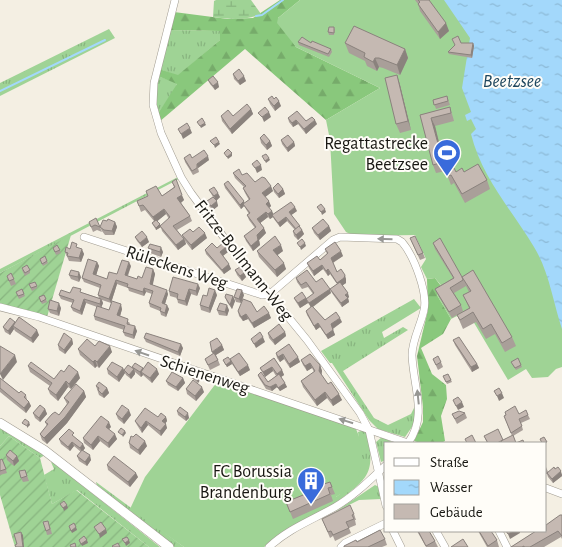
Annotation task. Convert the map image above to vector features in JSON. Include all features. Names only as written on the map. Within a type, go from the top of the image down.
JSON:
[{"type":"main road","points":[[0,416],[169,547]]},
{"type":"main road","points":[[0,423],[34,443]]},
{"type":"street","name":"Fritze-Bollmann-Weg","points":[[175,0],[154,83],[153,105],[157,123],[181,178],[191,193],[312,346],[360,413],[369,430],[384,499]]},
{"type":"street","name":"Rüleckens Weg","points":[[84,237],[262,295],[270,294]]},
{"type":"street","points":[[270,294],[333,240],[340,238],[396,239],[402,242],[421,281],[425,308],[412,353],[419,421],[414,435],[409,442]]},
{"type":"street","name":"Schienenweg","points":[[0,307],[47,320],[405,442]]},
{"type":"street","points":[[269,547],[290,530],[336,506],[384,467]]},
{"type":"street","points":[[547,488],[562,494]]},
{"type":"street","points":[[341,547],[345,542],[384,524]]},
{"type":"street","points":[[394,532],[401,547]]},
{"type":"street","points":[[437,532],[445,547]]},
{"type":"street","points":[[500,532],[507,547]]},
{"type":"green space","points":[[251,0],[261,14],[243,19],[213,17],[214,1]]},
{"type":"green space","points":[[280,0],[300,0],[278,18],[296,47],[380,88],[326,120],[245,49],[159,122],[157,115],[177,84],[158,76],[159,69],[178,75],[220,40],[220,31],[169,30],[174,12],[228,19],[253,18]]},
{"type":"green space","name":"Regattastrecke Beetzsee","points":[[300,0],[562,0],[562,367],[556,369],[548,377],[532,378],[526,369],[508,380],[467,311],[451,319],[437,295],[444,289],[435,278],[427,279],[421,267],[426,259],[415,235],[354,236],[346,232],[334,214],[330,140],[326,120],[380,88],[296,47],[277,23],[278,18]]},
{"type":"green space","points":[[109,29],[115,38],[0,96],[0,83]]},
{"type":"green space","points":[[169,30],[221,31],[220,40],[178,76],[159,69]]},
{"type":"green space","points":[[158,76],[177,83],[176,88],[157,115],[155,104]]},
{"type":"green space","points":[[178,177],[179,179],[0,273],[0,269]]},
{"type":"green space","points":[[71,235],[47,317],[0,306],[0,273]]},
{"type":"green space","points":[[435,278],[444,290],[437,295],[451,319],[443,334],[421,348],[432,374],[446,385],[447,399],[441,416],[445,441],[443,442],[414,441],[423,422],[417,356],[428,310],[427,279]]},
{"type":"green space","points":[[414,299],[421,308],[382,332],[384,338],[403,327],[408,330],[343,371],[374,418],[388,425],[411,414],[415,406],[414,424],[405,437],[378,429],[369,420],[332,363],[321,351]]},
{"type":"green space","points":[[217,382],[353,425],[361,443],[360,473],[348,489],[336,497],[336,503],[287,529],[264,547],[184,547],[130,509],[145,477]]},
{"type":"green space","points":[[0,428],[45,455],[40,458],[9,436],[0,446]]},
{"type":"green space","points":[[367,429],[370,456],[368,473],[357,486],[336,503],[336,497],[350,484],[357,468],[359,460],[358,432]]},
{"type":"green space","points":[[9,436],[40,458],[52,504],[76,490],[149,547],[15,547],[0,495],[0,446]]},
{"type":"green space","points":[[382,437],[392,442],[384,442],[384,461],[381,462],[376,442]]},
{"type":"green space","points":[[51,462],[160,547],[149,547],[77,490],[52,504],[44,475],[54,469]]},
{"type":"green space","points":[[96,482],[184,547],[174,547],[97,485]]},
{"type":"green space","points":[[375,485],[379,487],[381,499],[359,500],[335,512]]},
{"type":"water","name":"Beetzsee","points":[[444,0],[562,0],[562,329],[547,276],[539,256],[498,193],[476,150],[471,134],[476,129],[471,119],[467,121],[465,115],[471,112],[462,88],[470,38]]},
{"type":"building","points":[[418,0],[429,0],[446,23],[438,32],[418,4],[420,2]]},
{"type":"building","points":[[354,26],[405,49],[397,65],[379,58],[375,58],[373,62],[364,57],[365,53],[345,43]]},
{"type":"building","points":[[329,27],[334,27],[334,33],[328,32]]},
{"type":"building","points":[[458,36],[461,43],[473,43],[471,55],[448,52],[455,45],[452,39]]},
{"type":"building","points":[[302,37],[311,43],[312,41],[331,49],[328,54],[298,42]]},
{"type":"building","points":[[239,69],[244,76],[238,81],[233,74]]},
{"type":"building","points":[[397,75],[408,121],[396,124],[385,78]]},
{"type":"building","points":[[213,76],[218,82],[213,86],[208,80]]},
{"type":"building","points":[[272,96],[274,99],[276,97],[279,101],[274,106],[268,99]]},
{"type":"building","points":[[447,96],[448,101],[434,105],[433,100]]},
{"type":"building","points":[[247,104],[251,109],[230,129],[221,116],[228,110],[233,116]]},
{"type":"building","points":[[265,107],[269,112],[262,117],[258,113]]},
{"type":"building","points":[[450,107],[451,113],[431,118],[443,162],[433,165],[420,115]]},
{"type":"building","points":[[297,111],[306,121],[312,117],[315,120],[304,129],[296,120],[292,123],[288,118]]},
{"type":"building","points":[[202,118],[205,123],[200,126],[197,122]]},
{"type":"building","points":[[187,123],[190,128],[181,134],[178,129]]},
{"type":"building","points":[[264,134],[270,141],[266,145],[260,138]]},
{"type":"building","points":[[288,135],[294,142],[287,148],[281,140]]},
{"type":"building","points":[[216,137],[219,142],[214,145],[210,141]]},
{"type":"building","points":[[228,149],[232,153],[227,157],[224,153]]},
{"type":"building","points":[[204,150],[208,156],[197,164],[197,168],[192,171],[184,158],[190,154],[192,158]]},
{"type":"building","points":[[266,154],[269,158],[265,161],[262,156]]},
{"type":"building","points":[[257,160],[261,165],[255,168],[252,164]]},
{"type":"building","points":[[478,164],[487,180],[462,194],[451,175],[448,176],[446,172],[454,168],[456,172],[462,168],[464,172]]},
{"type":"building","points":[[239,169],[242,175],[247,173],[255,182],[262,177],[265,178],[271,186],[262,193],[269,201],[266,204],[272,211],[268,214],[266,212],[257,219],[264,228],[257,235],[258,240],[251,246],[244,236],[256,227],[247,215],[250,213],[243,204],[250,199],[243,188],[246,186],[233,173]]},
{"type":"building","points":[[176,179],[182,195],[177,198],[190,216],[173,226],[184,239],[176,245],[160,226],[170,217],[164,209],[153,217],[143,205],[139,206],[137,201],[148,196],[146,191],[156,186],[162,196],[175,187],[172,182]]},
{"type":"building","points":[[228,181],[244,201],[240,205],[224,184]]},
{"type":"building","points":[[278,183],[283,189],[278,194],[273,188]]},
{"type":"building","points":[[214,187],[218,193],[214,196],[209,190]]},
{"type":"building","points":[[213,197],[217,201],[211,206],[207,201]]},
{"type":"building","points":[[291,202],[295,207],[289,212],[300,226],[296,229],[286,217],[278,223],[272,215]]},
{"type":"building","points":[[321,204],[325,209],[321,212],[317,207]]},
{"type":"building","points":[[96,218],[100,227],[95,225],[91,227],[89,222]]},
{"type":"building","points":[[108,219],[115,222],[112,231],[104,230],[100,227],[103,220],[107,221]]},
{"type":"building","points":[[323,219],[329,226],[318,235],[312,228]]},
{"type":"building","points":[[156,220],[160,224],[156,228],[152,223]]},
{"type":"building","points":[[299,226],[302,230],[296,235],[293,231]]},
{"type":"building","points":[[199,227],[205,233],[191,245],[182,235],[190,229],[193,232]]},
{"type":"building","points":[[142,231],[147,237],[140,243],[135,237]]},
{"type":"building","points":[[275,236],[281,245],[273,250],[284,263],[275,270],[257,251]]},
{"type":"building","points":[[415,236],[423,253],[418,255],[410,238]]},
{"type":"building","points":[[440,238],[463,280],[450,288],[461,305],[449,312],[435,289],[454,278],[433,243]]},
{"type":"building","points":[[302,239],[305,243],[300,247],[297,243]]},
{"type":"building","points":[[72,242],[77,244],[76,247],[82,249],[79,258],[67,256],[68,253],[65,252],[66,247],[70,249]]},
{"type":"building","points":[[335,242],[341,251],[331,258],[337,272],[341,269],[345,275],[337,283],[328,269],[326,271],[322,265],[313,271],[307,263],[317,256],[320,260],[328,253],[325,249]]},
{"type":"building","points":[[212,243],[217,248],[223,243],[226,247],[220,252],[229,264],[222,270],[205,250]]},
{"type":"building","points":[[150,244],[161,247],[160,252],[148,248]]},
{"type":"building","points":[[57,245],[60,250],[55,252],[53,248]]},
{"type":"building","points":[[45,256],[47,261],[42,264],[40,259]]},
{"type":"building","points":[[88,259],[97,262],[93,274],[107,279],[109,272],[117,274],[122,260],[129,262],[125,275],[137,279],[138,276],[142,278],[146,267],[153,269],[150,284],[167,290],[162,303],[167,305],[165,313],[160,311],[161,308],[149,303],[153,291],[144,288],[143,292],[127,287],[128,284],[116,280],[109,299],[98,295],[101,285],[82,278]]},
{"type":"building","points":[[27,265],[30,270],[25,273],[22,268]]},
{"type":"building","points":[[240,267],[244,273],[240,276],[235,270]]},
{"type":"building","points":[[71,270],[79,272],[78,277],[69,275]]},
{"type":"building","points":[[307,270],[316,282],[322,278],[330,289],[309,303],[306,299],[314,293],[306,282],[301,285],[296,278]]},
{"type":"building","points":[[473,270],[512,337],[502,343],[491,324],[483,329],[473,312],[460,320],[457,315],[470,308],[463,295],[471,291],[462,277]]},
{"type":"building","points":[[11,273],[14,279],[9,281],[7,276]]},
{"type":"building","points":[[173,277],[198,284],[196,291],[189,289],[185,301],[177,299],[178,294],[169,291]]},
{"type":"building","points":[[35,282],[37,286],[31,288],[29,284]]},
{"type":"building","points":[[340,282],[348,293],[345,295],[348,298],[341,303],[330,289]]},
{"type":"building","points":[[73,287],[81,289],[80,292],[101,299],[100,304],[84,299],[80,311],[71,307],[74,300],[59,295],[61,290],[70,293]]},
{"type":"building","points":[[209,288],[215,290],[209,308],[200,305],[203,295],[207,296]]},
{"type":"building","points":[[22,289],[24,294],[18,296],[16,292]]},
{"type":"building","points":[[237,289],[242,290],[239,299],[234,297]]},
{"type":"building","points":[[302,292],[306,298],[298,303],[294,298]]},
{"type":"building","points":[[226,294],[233,296],[230,305],[225,297]]},
{"type":"building","points":[[44,295],[46,299],[41,302],[39,297]]},
{"type":"building","points":[[243,299],[251,302],[257,312],[264,306],[269,313],[252,323],[246,314],[241,317],[238,311]]},
{"type":"building","points":[[50,300],[59,303],[57,311],[48,309]]},
{"type":"building","points":[[112,301],[121,304],[117,315],[128,319],[127,324],[135,326],[133,335],[123,332],[125,326],[94,316],[97,306],[109,310]]},
{"type":"building","points":[[220,303],[227,305],[225,312],[217,310]]},
{"type":"building","points":[[312,306],[325,320],[336,312],[340,318],[331,324],[333,330],[326,335],[318,323],[314,326],[306,311]]},
{"type":"building","points":[[19,317],[37,330],[31,338],[13,326]]},
{"type":"building","points":[[10,318],[15,322],[8,331],[3,327]]},
{"type":"building","points":[[279,324],[285,332],[273,340],[268,333]]},
{"type":"building","points":[[260,332],[263,337],[254,344],[251,339]]},
{"type":"building","points":[[64,333],[72,339],[64,350],[58,345]]},
{"type":"building","points":[[146,333],[181,344],[178,352],[144,338]]},
{"type":"building","points":[[459,337],[477,364],[471,367],[453,340]]},
{"type":"building","points":[[217,338],[222,345],[212,352],[210,342]]},
{"type":"building","points":[[87,339],[95,346],[99,341],[110,346],[97,362],[95,360],[93,362],[78,349]]},
{"type":"building","points":[[289,344],[298,357],[289,364],[283,354],[278,357],[276,353]]},
{"type":"building","points":[[0,346],[15,355],[0,374]]},
{"type":"building","points":[[214,353],[218,360],[208,365],[205,359]]},
{"type":"building","points":[[239,353],[248,365],[238,372],[230,359]]},
{"type":"building","points":[[310,354],[320,365],[319,371],[328,384],[331,382],[339,394],[331,400],[325,392],[315,400],[301,381],[315,371],[310,363],[305,366],[301,360]]},
{"type":"building","points":[[438,356],[441,362],[436,365],[433,359]]},
{"type":"building","points":[[228,357],[231,361],[226,365],[223,360]]},
{"type":"building","points":[[274,358],[282,370],[277,374],[272,367],[263,372],[260,368]]},
{"type":"building","points":[[518,358],[521,365],[515,368],[511,362]]},
{"type":"building","points":[[31,362],[54,379],[61,370],[64,372],[69,365],[78,372],[69,384],[66,381],[56,395],[48,389],[52,383],[28,366]]},
{"type":"building","points":[[112,362],[123,368],[117,377],[107,369]]},
{"type":"building","points":[[148,362],[157,369],[150,378],[141,372]]},
{"type":"building","points":[[135,363],[143,368],[140,372],[132,367]]},
{"type":"building","points":[[128,365],[134,369],[129,375],[124,370]]},
{"type":"building","points":[[184,371],[199,375],[199,377],[197,380]]},
{"type":"building","points":[[172,372],[183,378],[176,387],[166,381]]},
{"type":"building","points":[[261,372],[268,382],[279,374],[285,383],[278,388],[276,384],[270,387],[265,385],[258,375]]},
{"type":"building","points":[[448,374],[451,380],[446,382],[443,376]]},
{"type":"building","points":[[0,378],[19,393],[21,391],[26,395],[24,397],[29,402],[24,408],[0,388]]},
{"type":"building","points":[[193,380],[202,387],[195,396],[186,389]]},
{"type":"building","points":[[99,382],[107,388],[102,394],[96,386]]},
{"type":"building","points":[[76,384],[84,391],[65,417],[44,438],[40,434],[48,424],[45,422],[55,412],[59,415],[69,402],[64,398]]},
{"type":"building","points":[[499,388],[502,393],[497,396],[494,391]]},
{"type":"building","points":[[458,397],[462,402],[456,406],[453,400]]},
{"type":"building","points":[[40,405],[45,409],[39,418],[33,413]]},
{"type":"building","points":[[122,405],[129,410],[122,419],[116,414]]},
{"type":"building","points":[[515,406],[519,414],[526,410],[528,415],[519,419],[522,426],[511,433],[504,416],[506,415],[505,412]]},
{"type":"building","points":[[180,407],[188,413],[185,417],[177,411]]},
{"type":"building","points":[[145,408],[158,417],[161,413],[166,417],[162,421],[166,424],[160,431],[146,421],[141,428],[135,421]]},
{"type":"building","points":[[459,411],[465,413],[455,419],[452,414]]},
{"type":"building","points":[[101,416],[109,422],[106,427],[115,434],[108,443],[98,436],[91,445],[83,438]]},
{"type":"building","points":[[25,419],[29,422],[27,426],[22,423]]},
{"type":"building","points":[[121,428],[125,431],[122,435],[118,432]]},
{"type":"building","points":[[69,429],[74,433],[72,435],[83,444],[80,448],[72,442],[68,447],[59,439]]},
{"type":"building","points":[[498,429],[503,440],[487,442],[484,436]]},
{"type":"building","points":[[136,434],[145,441],[138,450],[129,443],[131,436],[133,437]]},
{"type":"building","points":[[472,435],[476,442],[466,442],[465,439]]},
{"type":"building","points":[[513,435],[516,442],[502,442]]},
{"type":"building","points":[[544,437],[547,442],[542,442],[540,439]]},
{"type":"building","points":[[10,450],[17,456],[13,461],[6,455]]},
{"type":"building","points":[[82,450],[90,455],[85,462],[77,456]]},
{"type":"building","points":[[114,456],[136,473],[128,482],[107,465]]},
{"type":"building","points":[[2,459],[6,469],[0,471],[0,460]]},
{"type":"building","points":[[554,467],[555,469],[558,467],[561,471],[552,479],[547,473]]},
{"type":"building","points":[[25,470],[27,476],[21,478],[19,471]]},
{"type":"building","points":[[330,482],[332,487],[328,488],[330,494],[290,512],[286,502],[313,491],[312,488]]},
{"type":"building","points":[[64,501],[67,505],[63,508],[60,504]]},
{"type":"building","points":[[350,505],[354,519],[346,522],[349,528],[333,535],[331,531],[328,532],[322,519]]},
{"type":"building","points":[[562,515],[562,536],[558,531],[530,547],[511,547],[534,532],[547,532],[547,524]]},
{"type":"building","points":[[48,521],[50,529],[46,531],[43,522]]},
{"type":"building","points":[[101,522],[106,529],[99,534],[94,527]]},
{"type":"building","points":[[74,523],[76,527],[71,531],[69,526]]},
{"type":"building","points":[[380,530],[385,539],[368,547],[344,547],[356,540],[357,542]]},
{"type":"building","points":[[21,532],[23,547],[16,547],[14,534]]},
{"type":"building","points":[[419,532],[430,532],[435,541],[426,546]]},
{"type":"building","points":[[480,532],[492,532],[497,540],[488,546]]},
{"type":"building","points":[[84,536],[87,540],[81,544],[79,540]]},
{"type":"building","points":[[127,537],[129,540],[125,543],[122,539]]},
{"type":"building","points":[[463,539],[468,547],[451,547]]},
{"type":"building","points":[[75,543],[76,547],[71,547],[70,545]]},
{"type":"building","points":[[118,543],[120,547],[112,546]]},
{"type":"waterway","points":[[256,16],[262,15],[283,0]]},
{"type":"waterway","points":[[0,91],[105,40]]},
{"type":"place","name":"Regattastrecke Beetzsee","points":[[447,177]]},
{"type":"place","name":"FC Borussia Brandenburg","points":[[311,505]]}]
